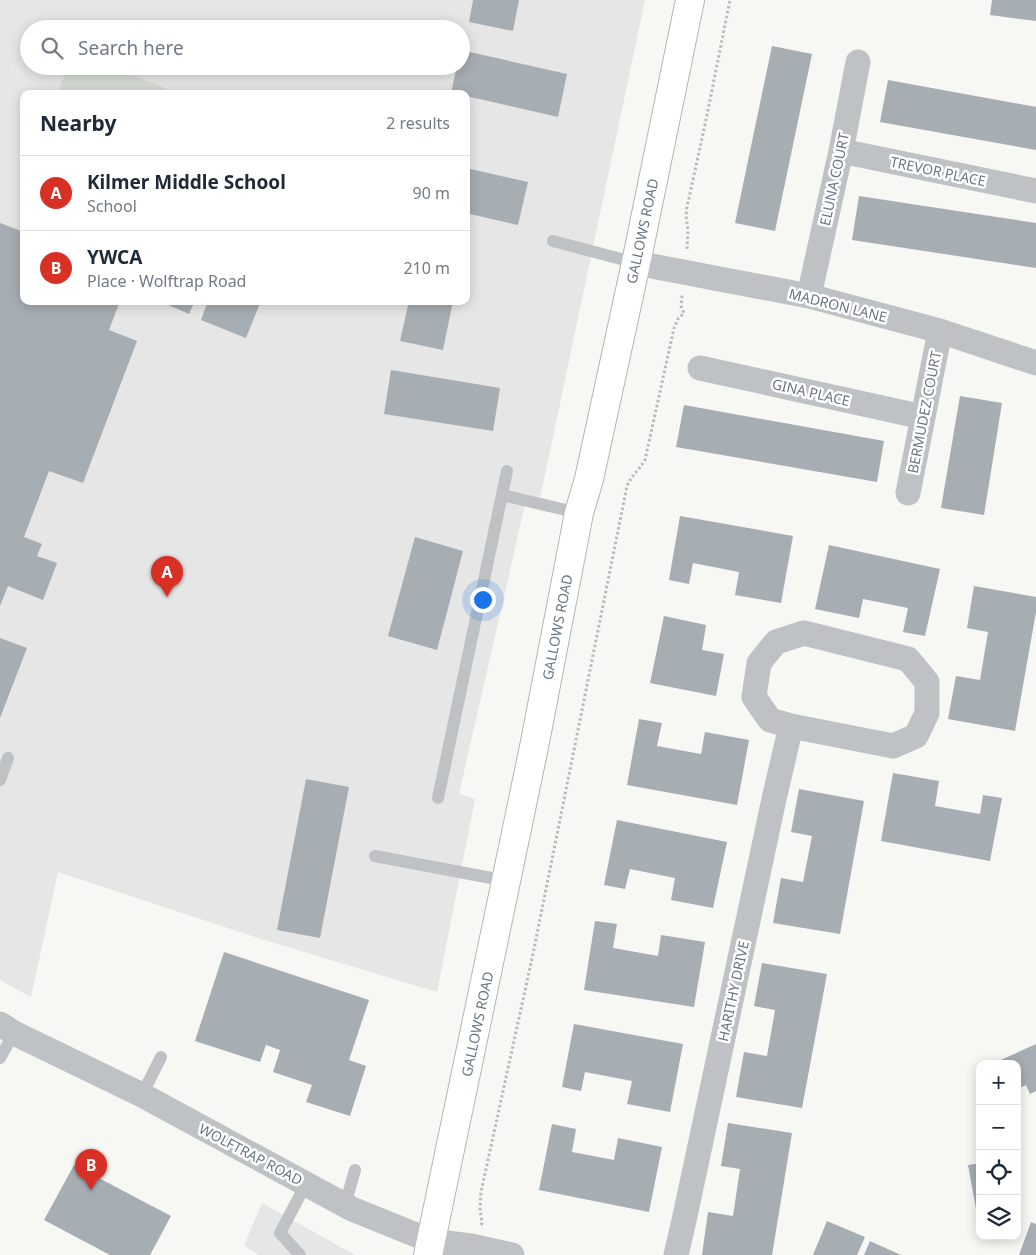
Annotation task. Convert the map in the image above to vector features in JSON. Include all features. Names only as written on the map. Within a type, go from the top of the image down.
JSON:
[{"type":"main road","name":"GALLOWS ROAD","points":[[430,1248],[507,881],[579,513],[589,479],[636,263],[690,0]]},
{"type":"street","name":"ELUNA COURT","points":[[809,296],[841,151],[858,62]]},
{"type":"street","name":"TREVOR PLACE","points":[[841,151],[1036,191]]},
{"type":"street","name":"MADRON LANE","points":[[636,263],[809,296],[940,331],[1036,363]]},
{"type":"street","name":"BERMUDEZ COURT","points":[[908,493],[940,331]]},
{"type":"street","name":"GINA PLACE","points":[[700,368],[922,417]]},
{"type":"street","points":[[804,633],[908,658],[927,682],[927,713],[916,736],[892,746],[791,726],[770,720],[754,697],[760,663],[776,642],[804,633]]},
{"type":"street","name":"HARITHY DRIVE","points":[[676,1255],[688,1207],[791,726]]},
{"type":"street","name":"WOLFTRAP ROAD","points":[[7,1029],[142,1095],[352,1209],[430,1248],[479,1247],[512,1255]]},
{"type":"lane","points":[[554,241],[636,263]]},
{"type":"lane","points":[[438,798],[506,470]]},
{"type":"lane","points":[[502,495],[579,513]]},
{"type":"lane","points":[[0,780],[8,758]]},
{"type":"lane","points":[[375,856],[507,881]]},
{"type":"lane","points":[[0,1058],[7,1029]]},
{"type":"lane","points":[[142,1095],[161,1058]]},
{"type":"lane","points":[[345,1205],[355,1170]]},
{"type":"lane","points":[[300,1255],[280,1233],[306,1184]]},
{"type":"path","points":[[479,1247],[479,1227],[482,1223],[480,1208],[481,1192],[533,954],[627,486],[634,472],[641,467],[645,460],[674,328],[678,319],[684,313],[681,306],[688,230],[687,207],[730,0]]},
{"type":"shaded area","points":[[0,0],[645,0],[538,508],[525,504],[459,794],[475,799],[437,992],[261,939],[58,872],[31,997],[0,980]]},
{"type":"shaded area","points":[[64,75],[132,75],[169,90],[59,90]]},
{"type":"shaded area","points":[[262,1203],[355,1255],[258,1255],[244,1245]]},
{"type":"building","points":[[473,0],[519,0],[513,31],[470,22]]},
{"type":"building","points":[[992,0],[1036,0],[1036,21],[990,15]]},
{"type":"building","points":[[772,46],[812,54],[775,231],[735,223]]},
{"type":"building","points":[[470,52],[567,74],[558,117],[470,97],[470,90],[452,90],[455,75],[470,75]]},
{"type":"building","points":[[888,80],[1036,107],[1036,150],[880,122]]},
{"type":"building","points":[[470,169],[528,182],[518,225],[470,214]]},
{"type":"building","points":[[859,196],[1036,223],[1036,268],[852,240]]},
{"type":"building","points":[[0,223],[20,230],[20,305],[118,305],[109,330],[137,341],[83,483],[49,471],[24,537],[42,544],[37,556],[57,563],[43,600],[8,586],[0,606]]},
{"type":"building","points":[[168,305],[193,305],[189,314]]},
{"type":"building","points":[[207,305],[259,305],[246,338],[201,320]]},
{"type":"building","points":[[408,305],[452,305],[443,350],[400,341]]},
{"type":"building","points":[[391,370],[500,388],[493,431],[384,414]]},
{"type":"building","points":[[960,396],[1002,403],[984,515],[941,508]]},
{"type":"building","points":[[684,405],[884,441],[877,482],[676,447]]},
{"type":"building","points":[[680,516],[793,536],[781,603],[735,595],[739,572],[693,563],[689,584],[669,580]]},
{"type":"building","points":[[415,537],[463,551],[437,650],[388,636]]},
{"type":"building","points":[[829,545],[940,569],[925,636],[903,632],[908,608],[863,599],[859,618],[815,609]]},
{"type":"building","points":[[974,586],[1036,597],[1036,612],[1015,731],[948,719],[956,676],[980,680],[988,632],[967,628]]},
{"type":"building","points":[[664,616],[706,625],[702,650],[724,654],[716,696],[650,683]]},
{"type":"building","points":[[0,638],[27,648],[0,718]]},
{"type":"building","points":[[639,719],[662,723],[657,746],[701,754],[705,732],[749,740],[737,805],[627,785]]},
{"type":"building","points":[[893,773],[939,781],[935,806],[980,814],[983,795],[1002,798],[990,861],[881,841]]},
{"type":"building","points":[[306,779],[349,787],[320,938],[277,930]]},
{"type":"building","points":[[799,789],[864,801],[840,934],[773,923],[781,878],[803,882],[812,836],[791,832]]},
{"type":"building","points":[[617,820],[727,842],[713,908],[671,900],[675,878],[630,869],[625,889],[604,885]]},
{"type":"building","points":[[595,921],[617,924],[613,948],[658,956],[661,935],[705,942],[694,1007],[584,990]]},
{"type":"building","points":[[224,952],[369,1000],[349,1060],[366,1066],[350,1116],[306,1102],[312,1085],[273,1072],[280,1050],[266,1045],[260,1062],[195,1041]]},
{"type":"building","points":[[762,963],[827,974],[802,1108],[736,1097],[744,1052],[767,1056],[775,1010],[754,1006]]},
{"type":"building","points":[[574,1024],[683,1044],[670,1112],[627,1104],[632,1081],[585,1072],[581,1091],[562,1087]]},
{"type":"building","points":[[1036,1044],[1036,1091],[1030,1094],[1026,1085],[1021,1087],[1021,1060],[1001,1060]]},
{"type":"building","points":[[728,1123],[792,1133],[772,1255],[702,1255],[708,1212],[733,1216],[740,1169],[721,1166]]},
{"type":"building","points":[[552,1124],[576,1129],[572,1152],[614,1160],[618,1138],[662,1147],[649,1212],[539,1190]]},
{"type":"building","points":[[976,1164],[976,1209],[968,1165]]},
{"type":"building","points":[[74,1165],[171,1216],[150,1255],[110,1255],[44,1220]]},
{"type":"building","points":[[827,1221],[865,1237],[857,1255],[813,1255]]},
{"type":"building","points":[[1031,1222],[1036,1224],[1036,1255],[1019,1255]]},
{"type":"building","points":[[870,1241],[901,1255],[864,1255]]},
{"type":"place","name":"Kilmer Middle School","points":[[167,597]]},
{"type":"place","name":"YWCA","points":[[91,1190]]}]
